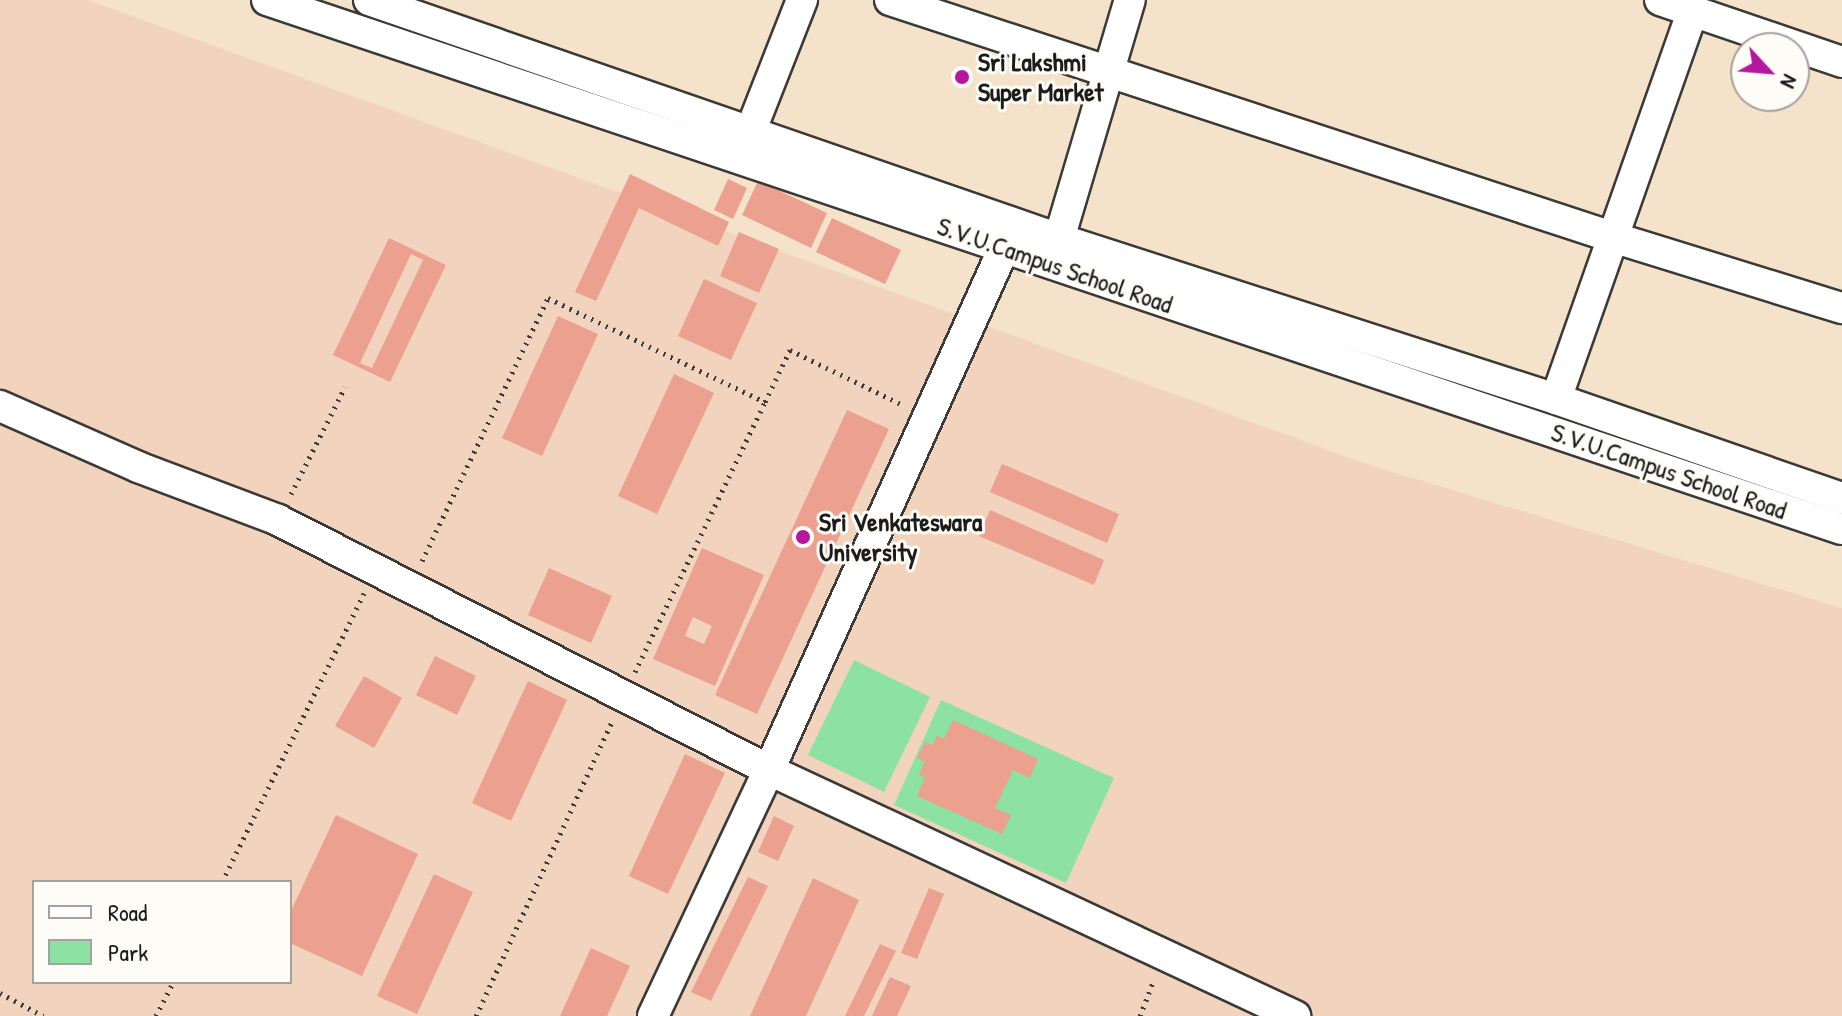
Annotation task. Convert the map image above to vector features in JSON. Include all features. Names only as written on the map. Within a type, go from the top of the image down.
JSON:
[{"type":"street","name":"S.V.U.Campus School Road","points":[[267,0],[1842,529]]},
{"type":"street","points":[[751,130],[802,0]]},
{"type":"street","points":[[890,0],[1612,237],[1842,308]]},
{"type":"street","points":[[1059,239],[1130,0]]},
{"type":"street","points":[[1660,0],[1693,11],[1728,11],[1842,62]]},
{"type":"street","name":"S.V.U.Campus School Road","points":[[381,2],[1059,239],[1556,399],[1842,498]]},
{"type":"street","points":[[1556,399],[1693,11]]},
{"type":"street","points":[[653,1016],[769,770],[1004,248]]},
{"type":"street","points":[[0,406],[138,467],[278,520],[769,770],[1295,1016]]},
{"type":"path","points":[[409,587],[548,298],[765,402],[790,350],[927,416]]},
{"type":"path","points":[[278,520],[345,387]]},
{"type":"path","points":[[223,880],[375,570]]},
{"type":"path","points":[[1140,1016],[1163,954]]},
{"type":"path","points":[[156,1016],[172,984]]},
{"type":"path","points":[[0,993],[43,1016]]},
{"type":"shaded area","name":"Sri Venkateswara University","points":[[0,0],[88,0],[1370,465],[1842,608],[1842,1016],[0,1016]]},
{"type":"green space","points":[[854,660],[930,697],[884,792],[808,755]]},
{"type":"green space","points":[[941,700],[1114,778],[1066,883],[894,805]]},
{"type":"building","points":[[630,174],[729,222],[718,246],[639,208],[596,301],[575,292]]},
{"type":"building","points":[[728,179],[747,188],[733,219],[714,210]]},
{"type":"building","points":[[758,181],[827,213],[811,248],[742,215]]},
{"type":"building","points":[[832,218],[901,250],[885,284],[816,252]]},
{"type":"building","points":[[739,232],[779,249],[759,293],[720,276]]},
{"type":"building","points":[[389,238],[446,265],[390,382],[333,355]],"holes":[[[411,254],[423,260],[372,368],[360,363]]]},
{"type":"building","points":[[704,279],[757,303],[731,360],[678,336]]},
{"type":"building","points":[[558,316],[598,334],[542,456],[502,438]]},
{"type":"building","points":[[674,374],[714,393],[657,514],[618,496]]},
{"type":"building","points":[[847,410],[889,429],[757,714],[715,695]]},
{"type":"building","points":[[1002,464],[1119,514],[1107,543],[990,492]]},
{"type":"building","points":[[990,510],[1104,560],[1094,585],[979,536]]},
{"type":"building","points":[[702,548],[764,575],[715,686],[653,659]],"holes":[[[693,617],[712,626],[704,644],[685,636]]]},
{"type":"building","points":[[549,568],[612,596],[591,643],[528,615]]},
{"type":"building","points":[[435,656],[476,676],[457,715],[416,695]]},
{"type":"building","points":[[364,676],[402,698],[374,748],[335,726]]},
{"type":"building","points":[[528,681],[567,700],[511,821],[472,803]]},
{"type":"building","points":[[953,720],[1038,759],[1030,778],[1013,770],[995,808],[1011,815],[1002,834],[917,796],[925,777],[919,775],[925,762],[917,758],[925,742],[933,745],[937,735],[944,739]]},
{"type":"building","points":[[685,754],[725,773],[668,894],[629,876]]},
{"type":"building","points":[[336,815],[418,854],[362,976],[292,944],[292,909]]},
{"type":"building","points":[[774,816],[794,826],[778,861],[758,852]]},
{"type":"building","points":[[434,874],[473,892],[417,1014],[377,996]]},
{"type":"building","points":[[748,877],[768,886],[711,1001],[691,992]]},
{"type":"building","points":[[813,878],[859,900],[806,1016],[750,1016]]},
{"type":"building","points":[[929,888],[944,894],[917,959],[901,953]]},
{"type":"building","points":[[880,944],[896,951],[864,1016],[845,1016]]},
{"type":"building","points":[[591,948],[630,966],[607,1016],[560,1016]]},
{"type":"building","points":[[890,977],[911,986],[897,1016],[872,1016]]},
{"type":"place","name":"Sri Lakshmi Super Market","points":[[962,77]]},
{"type":"place","name":"Sri Venkateswara University","points":[[803,537]]}]
